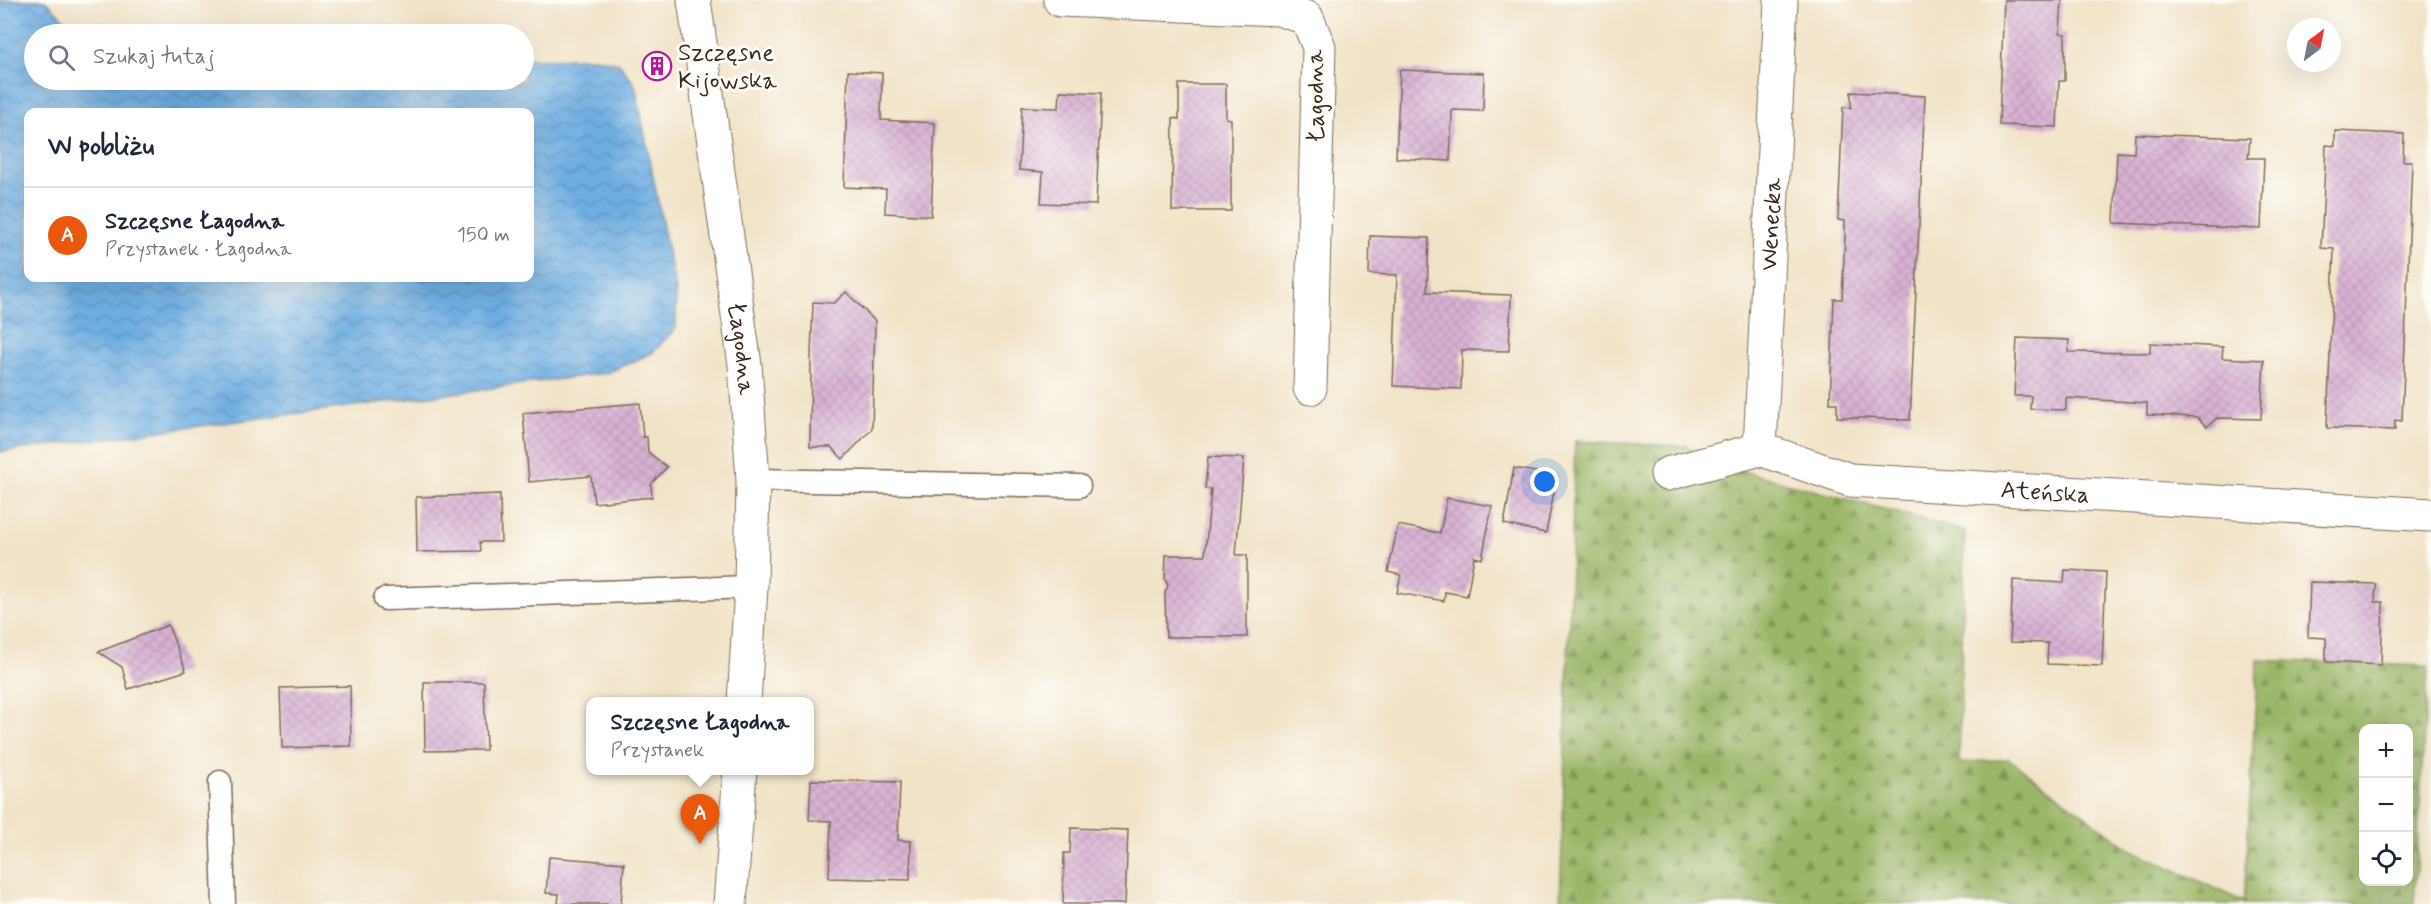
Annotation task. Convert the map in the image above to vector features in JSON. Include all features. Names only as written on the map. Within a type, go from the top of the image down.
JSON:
[{"type":"street","name":"Łagodna","points":[[694,0],[745,365],[753,480],[751,587],[744,697]]},
{"type":"street","name":"Łagodna","points":[[1060,0],[1279,9],[1307,18],[1319,48],[1310,387]]},
{"type":"street","name":"Wenecka","points":[[1760,449],[1781,0]]},
{"type":"street","points":[[1667,474],[1760,449]]},
{"type":"street","name":"Ateńska","points":[[1760,449],[1850,480],[2431,515]]},
{"type":"street","points":[[730,904],[740,775]]},
{"type":"lane","points":[[753,480],[1079,486]]},
{"type":"lane","points":[[385,599],[751,587]]},
{"type":"lane","points":[[220,782],[224,904]]},
{"type":"green space","points":[[1575,441],[1687,446],[1746,472],[1965,531],[1959,763],[2009,759],[2130,849],[2244,902],[2258,660],[2428,666],[2414,904],[1560,904]]},
{"type":"water","points":[[0,0],[45,0],[69,24],[24,24],[24,90],[534,90],[534,59],[595,58],[619,63],[635,85],[676,292],[676,328],[652,353],[607,373],[0,452]]},
{"type":"building","points":[[2004,0],[2062,0],[2060,33],[2065,34],[2065,81],[2059,81],[2057,127],[1999,125]]},
{"type":"building","points":[[1400,70],[1484,73],[1483,111],[1452,110],[1450,161],[1396,158]]},
{"type":"building","points":[[848,71],[882,73],[881,120],[935,123],[931,216],[885,213],[886,189],[844,187]]},
{"type":"building","points":[[1179,84],[1226,84],[1226,118],[1231,119],[1231,211],[1172,211],[1173,118],[1179,119]]},
{"type":"building","points":[[1060,91],[1101,93],[1096,205],[1041,203],[1043,172],[1019,170],[1022,107],[1059,108]]},
{"type":"building","points":[[1851,92],[1925,96],[1910,420],[1837,417],[1837,403],[1830,403],[1834,299],[1842,299],[1845,236],[1845,221],[1838,220],[1843,107],[1851,108]]},
{"type":"building","points":[[2335,131],[2404,134],[2403,161],[2412,161],[2402,421],[2395,420],[2395,430],[2327,428],[2334,249],[2321,248],[2326,145],[2335,146]]},
{"type":"building","points":[[2135,134],[2250,138],[2248,158],[2264,158],[2261,229],[2114,223],[2117,152],[2134,153]]},
{"type":"building","points":[[1370,236],[1429,238],[1427,292],[1511,295],[1509,351],[1462,350],[1461,389],[1393,386],[1397,275],[1369,274]]},
{"type":"building","points":[[846,292],[875,321],[872,429],[843,459],[831,447],[810,447],[811,355],[813,302],[834,303]]},
{"type":"building","points":[[2017,338],[2069,340],[2068,352],[2150,353],[2150,343],[2223,347],[2222,358],[2264,360],[2261,419],[2217,418],[2207,427],[2197,417],[2147,415],[2147,403],[2066,398],[2066,410],[2030,409],[2031,396],[2014,396]]},
{"type":"building","points":[[640,403],[643,437],[647,437],[648,452],[667,467],[651,484],[652,497],[594,503],[591,476],[529,482],[523,413]]},
{"type":"building","points":[[1208,457],[1244,458],[1236,555],[1247,555],[1247,637],[1166,637],[1165,593],[1168,586],[1165,579],[1166,555],[1205,555],[1211,489],[1205,489]]},
{"type":"building","points":[[1514,468],[1557,476],[1546,533],[1504,524]]},
{"type":"building","points":[[500,494],[501,542],[480,542],[481,551],[417,552],[416,497]]},
{"type":"building","points":[[1447,498],[1492,506],[1482,559],[1474,557],[1467,596],[1445,592],[1444,601],[1397,593],[1401,575],[1388,572],[1398,525],[1440,533]]},
{"type":"building","points":[[2065,570],[2106,572],[2102,666],[2047,664],[2048,643],[2010,642],[2013,580],[2064,583]]},
{"type":"building","points":[[2310,582],[2376,584],[2375,602],[2383,602],[2381,665],[2326,662],[2326,638],[2308,637]]},
{"type":"building","points":[[168,625],[186,671],[128,689],[122,667],[98,652]]},
{"type":"building","points":[[424,682],[484,682],[486,750],[425,751]]},
{"type":"building","points":[[350,686],[351,746],[282,748],[280,688]]},
{"type":"building","points":[[811,780],[900,782],[898,840],[911,841],[910,880],[829,878],[831,821],[809,820]]},
{"type":"building","points":[[1071,828],[1128,830],[1125,904],[1063,904],[1064,853],[1070,853]]},
{"type":"building","points":[[549,857],[624,863],[621,904],[558,904],[559,894],[546,893]]},
{"type":"place","name":"Szczęsne Kijowska","points":[[657,66]]},
{"type":"place","name":"Szczęsne Łagodna","points":[[700,844]]}]
